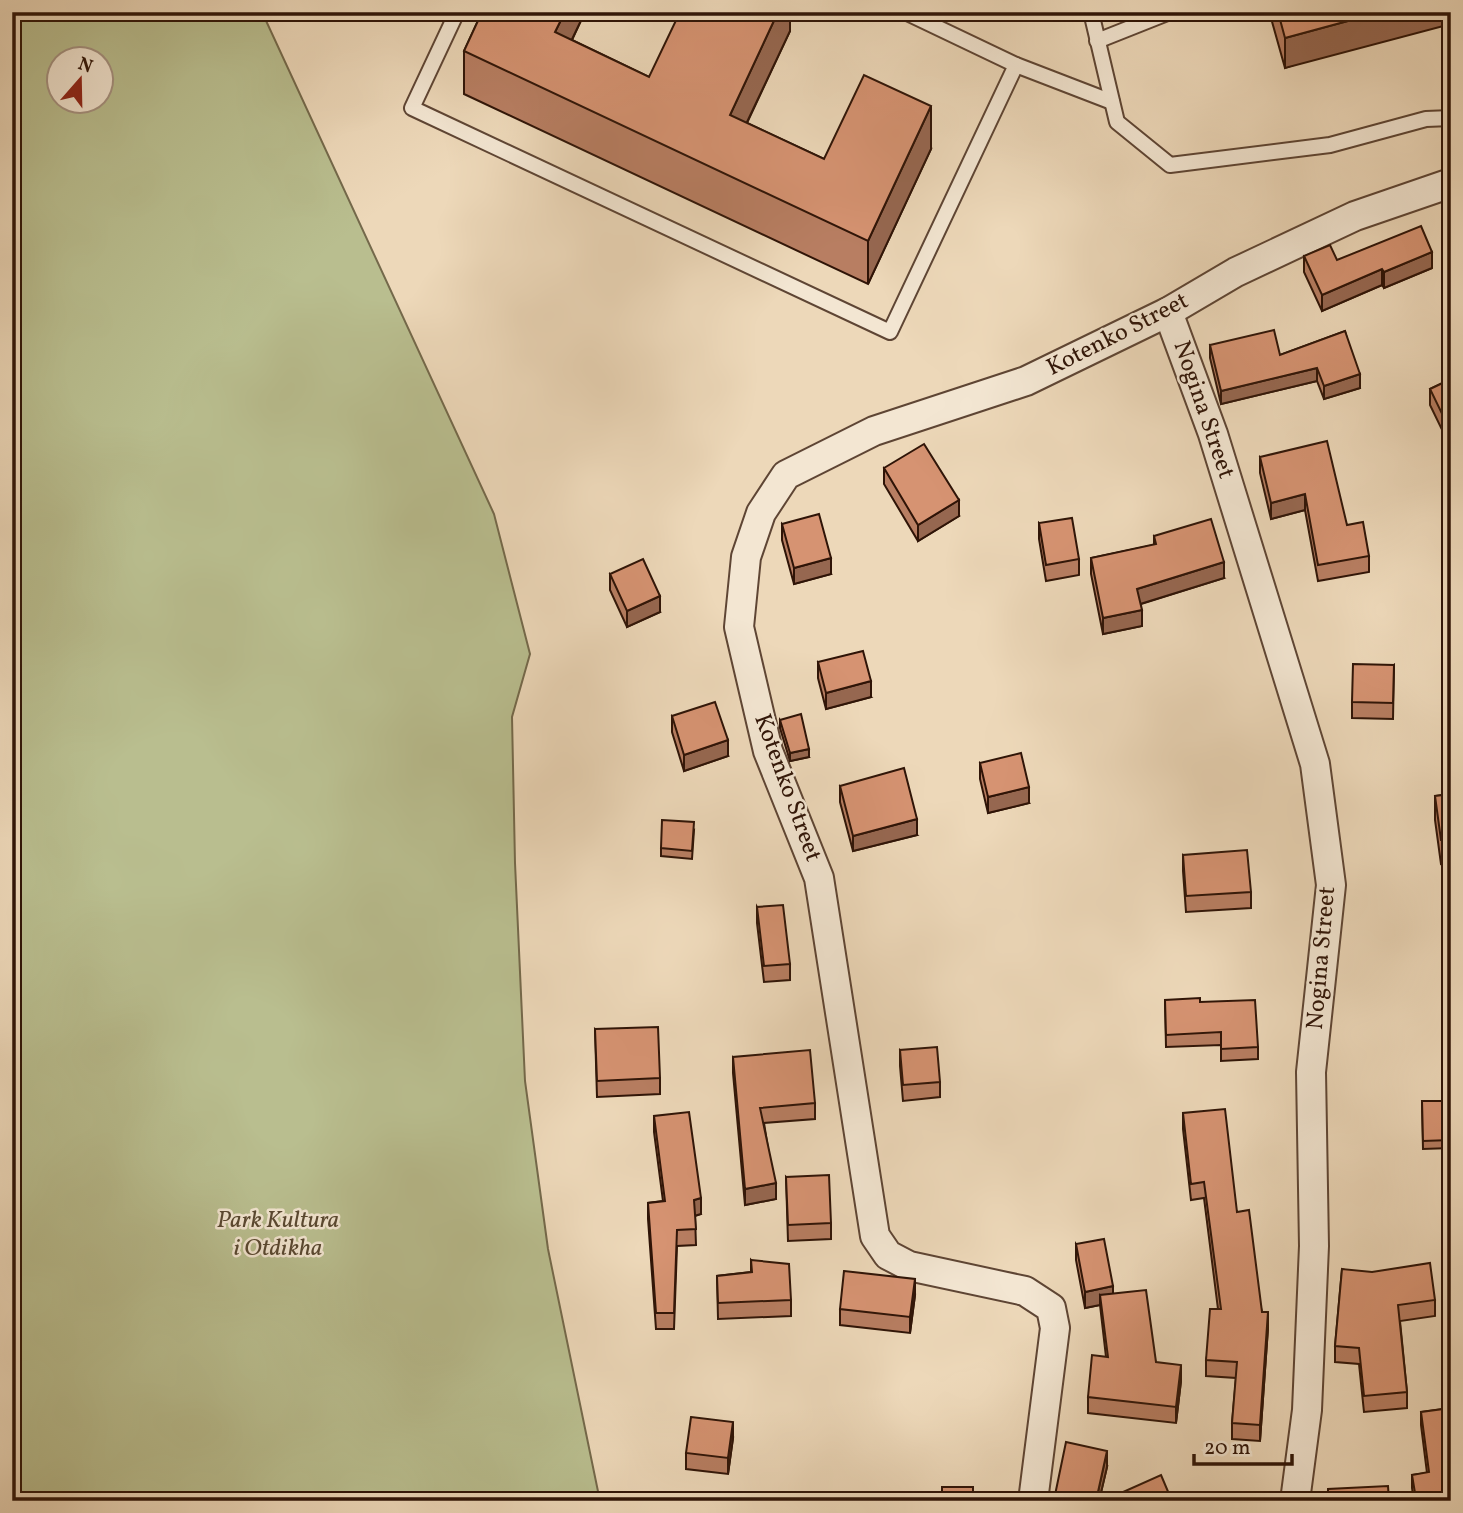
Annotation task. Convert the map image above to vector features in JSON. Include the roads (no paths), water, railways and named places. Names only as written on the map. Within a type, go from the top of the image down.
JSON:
[{"type":"street","name":"Kotenko Street","points":[[1033,1501],[1055,1328],[1051,1308],[1026,1291],[909,1266],[888,1255],[875,1236],[819,878],[768,751],[739,627],[746,557],[761,513],[786,475],[874,431],[1026,381],[1168,312],[1236,272],[1355,216],[1451,183]]},
{"type":"street","name":"Nogina Street","points":[[1168,312],[1217,447],[1315,764],[1331,885],[1311,1072],[1314,1246],[1307,1410],[1295,1501]]},
{"type":"lane","points":[[457,12],[412,108],[890,332],[1016,65]]},
{"type":"lane","points":[[905,12],[1016,65],[1112,102]]},
{"type":"lane","points":[[1091,12],[1117,122],[1170,165],[1330,145],[1426,119],[1451,118]]},
{"type":"lane","points":[[1097,41],[1170,12]]},
{"type":"park label","name":"Park Kultura i Otdikha","points":[[278,1235]]}]
